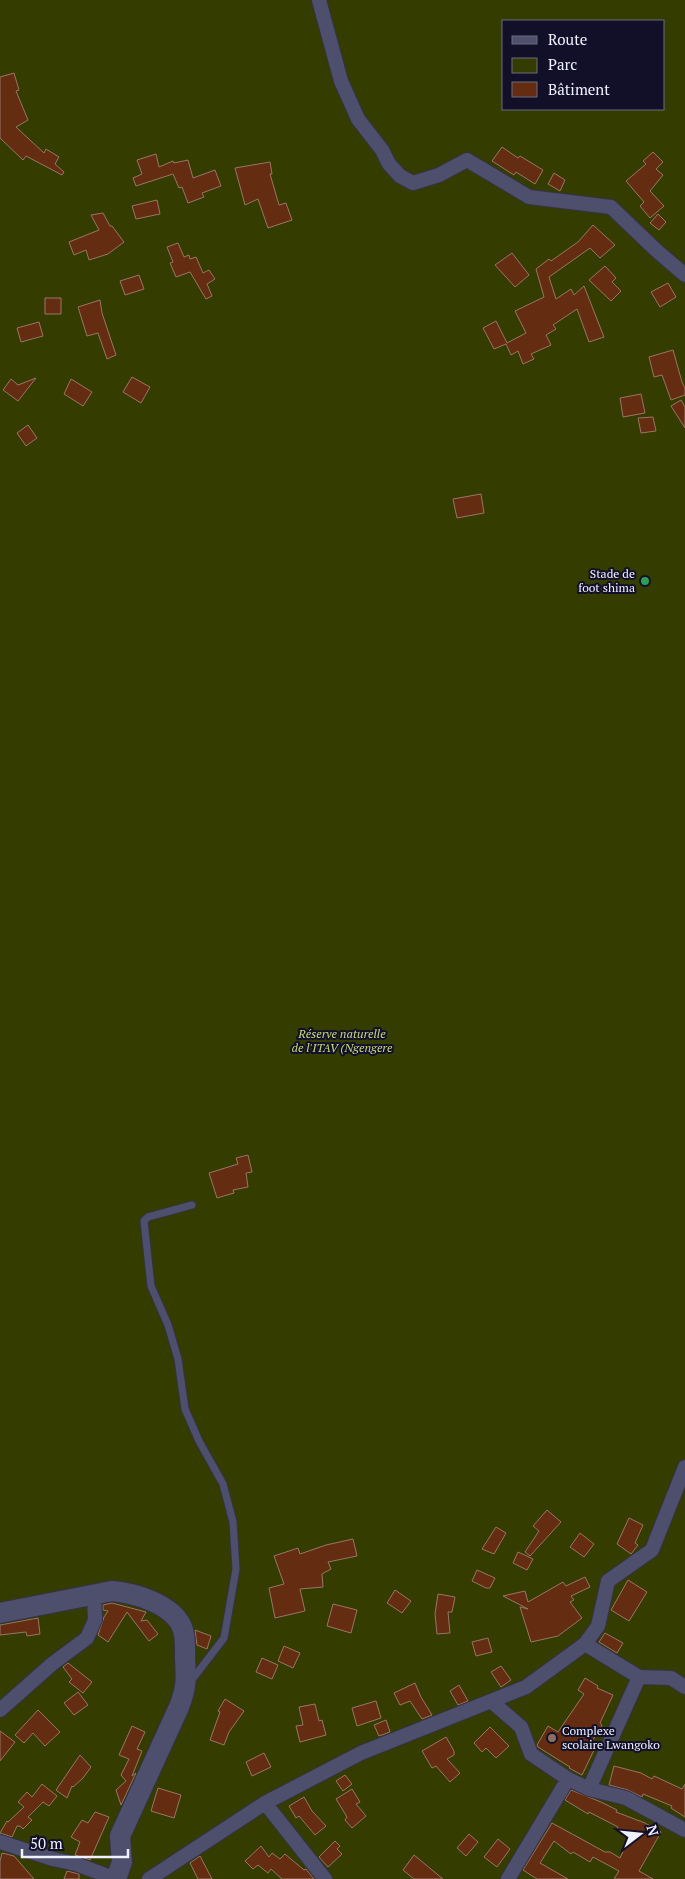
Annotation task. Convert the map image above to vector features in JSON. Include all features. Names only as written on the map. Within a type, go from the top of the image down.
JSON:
[{"type":"street","points":[[320,0],[347,98],[358,119],[382,150],[389,164],[400,176],[414,183],[439,175],[467,160],[529,197],[611,208],[685,276]]},
{"type":"street","points":[[149,1879],[265,1803],[361,1753],[526,1686],[585,1644],[598,1626],[608,1581],[652,1550],[685,1467]]},
{"type":"street","points":[[0,1613],[112,1590],[128,1592],[146,1598],[174,1615],[182,1628],[186,1687],[179,1707],[120,1836],[122,1862],[116,1879],[76,1864],[53,1859],[0,1842]]},
{"type":"street","points":[[0,1710],[52,1664],[87,1638],[95,1620],[94,1593]]},
{"type":"street","points":[[585,1644],[639,1677],[671,1678],[685,1687]]},
{"type":"street","points":[[590,1788],[639,1677]]},
{"type":"street","points":[[490,1701],[521,1727],[531,1754],[568,1779],[590,1788],[626,1798],[685,1830]]},
{"type":"street","points":[[508,1879],[568,1779]]},
{"type":"street","points":[[265,1803],[325,1879]]},
{"type":"lane","points":[[186,1687],[224,1638],[236,1569],[233,1522],[223,1484],[199,1441],[185,1409],[178,1359],[168,1325],[151,1286],[148,1269],[144,1221],[148,1217],[192,1205]]},
{"type":"green space","name":"Réserve naturelle de l'ITAV (Ngengere","points":[[0,0],[685,0],[685,1879],[0,1879]]},
{"type":"building","points":[[14,73],[19,90],[16,91],[28,120],[16,127],[44,153],[46,149],[59,157],[55,164],[64,172],[62,175],[26,156],[23,160],[0,138],[0,77]]},
{"type":"building","points":[[502,147],[518,158],[520,156],[543,170],[535,184],[516,172],[514,175],[492,161]]},
{"type":"building","points":[[653,152],[663,162],[656,169],[663,175],[650,191],[664,206],[650,218],[640,206],[644,202],[626,181],[646,164],[643,161]]},
{"type":"building","points":[[156,154],[159,167],[173,161],[174,163],[188,160],[193,178],[215,170],[221,186],[202,193],[204,197],[188,203],[182,187],[179,188],[173,174],[136,186],[133,178],[142,174],[137,160]]},
{"type":"building","points":[[270,162],[272,174],[270,174],[279,205],[286,203],[292,220],[268,228],[258,199],[245,205],[235,168]]},
{"type":"building","points":[[554,173],[565,180],[560,191],[548,184]]},
{"type":"building","points":[[157,200],[160,214],[136,219],[132,206]]},
{"type":"building","points":[[103,213],[110,226],[112,226],[124,242],[108,254],[89,260],[86,250],[74,255],[69,242],[99,230],[91,215]]},
{"type":"building","points":[[658,214],[666,222],[659,230],[650,223]]},
{"type":"building","points":[[593,225],[615,245],[600,258],[590,248],[549,277],[556,299],[571,289],[574,295],[584,286],[604,337],[589,342],[577,309],[553,325],[556,329],[546,335],[551,345],[531,354],[534,359],[523,364],[518,351],[511,355],[506,344],[494,349],[483,328],[496,321],[507,343],[526,333],[515,311],[544,297],[536,269],[578,242]]},
{"type":"building","points":[[178,243],[184,257],[189,255],[190,259],[196,257],[203,273],[209,270],[215,279],[207,284],[212,296],[206,299],[190,272],[176,277],[170,263],[173,262],[167,247]]},
{"type":"building","points":[[512,253],[529,275],[515,287],[495,265]]},
{"type":"building","points":[[605,266],[616,278],[612,282],[621,291],[611,301],[589,280]]},
{"type":"building","points":[[139,275],[144,289],[125,295],[120,281]]},
{"type":"building","points":[[668,283],[676,297],[660,307],[651,292]]},
{"type":"building","points":[[45,298],[61,298],[61,314],[45,314]]},
{"type":"building","points":[[100,300],[102,313],[116,355],[107,359],[98,333],[87,336],[78,307]]},
{"type":"building","points":[[39,322],[43,336],[21,342],[17,328]]},
{"type":"building","points":[[673,350],[685,388],[685,395],[671,400],[662,375],[654,377],[649,357]]},
{"type":"building","points":[[132,377],[150,387],[141,403],[123,392]]},
{"type":"building","points":[[36,378],[18,401],[3,390],[11,379],[18,385]]},
{"type":"building","points":[[71,379],[92,392],[83,406],[64,394]]},
{"type":"building","points":[[641,394],[645,413],[623,417],[620,398]]},
{"type":"building","points":[[681,400],[685,407],[685,428],[671,406]]},
{"type":"building","points":[[653,417],[656,431],[641,433],[638,418]]},
{"type":"building","points":[[28,425],[37,438],[26,446],[17,433]]},
{"type":"building","points":[[481,494],[484,513],[457,518],[453,499]]},
{"type":"building","points":[[248,1155],[252,1172],[246,1173],[248,1187],[233,1190],[234,1193],[217,1198],[209,1173],[238,1164],[236,1158]]},
{"type":"building","points":[[547,1510],[561,1522],[530,1556],[525,1552],[539,1531],[533,1526]]},
{"type":"building","points":[[629,1518],[643,1525],[635,1543],[638,1545],[631,1554],[617,1544]]},
{"type":"building","points":[[496,1527],[506,1533],[494,1554],[482,1549]]},
{"type":"building","points":[[580,1533],[594,1544],[584,1557],[570,1547]]},
{"type":"building","points":[[353,1539],[357,1556],[328,1562],[331,1569],[322,1574],[323,1587],[300,1589],[305,1611],[275,1618],[269,1588],[284,1584],[274,1556],[298,1548],[300,1554],[326,1545]]},
{"type":"building","points":[[518,1552],[533,1559],[527,1570],[513,1563]]},
{"type":"building","points":[[477,1570],[495,1578],[490,1588],[472,1581]]},
{"type":"building","points":[[585,1577],[590,1587],[571,1596],[574,1600],[570,1602],[582,1618],[558,1636],[531,1642],[520,1607],[528,1609],[503,1596],[525,1591],[528,1602],[563,1582],[566,1586]]},
{"type":"building","points":[[628,1580],[647,1592],[629,1621],[611,1610]]},
{"type":"building","points":[[395,1590],[411,1601],[402,1613],[387,1603]]},
{"type":"building","points":[[438,1594],[455,1597],[452,1612],[448,1612],[450,1633],[437,1634],[435,1614]]},
{"type":"building","points":[[112,1603],[146,1612],[141,1621],[147,1620],[158,1634],[149,1641],[127,1612],[108,1642],[98,1635],[108,1611],[103,1610],[103,1605]]},
{"type":"building","points":[[333,1604],[357,1610],[351,1633],[327,1626]]},
{"type":"building","points":[[38,1618],[40,1634],[27,1636],[26,1632],[0,1635],[0,1625]]},
{"type":"building","points":[[195,1630],[211,1636],[207,1649],[197,1645]]},
{"type":"building","points":[[605,1633],[623,1643],[617,1653],[599,1642]]},
{"type":"building","points":[[488,1638],[492,1652],[476,1656],[472,1642]]},
{"type":"building","points":[[284,1646],[300,1653],[293,1668],[278,1661]]},
{"type":"building","points":[[262,1658],[278,1665],[272,1679],[256,1672]]},
{"type":"building","points":[[68,1663],[92,1682],[83,1693],[69,1682],[72,1679],[63,1667]]},
{"type":"building","points":[[501,1666],[511,1680],[501,1687],[491,1672]]},
{"type":"building","points":[[585,1678],[598,1686],[597,1688],[613,1695],[600,1723],[602,1725],[591,1743],[596,1746],[582,1775],[537,1745],[548,1726],[558,1732],[584,1694],[578,1690]]},
{"type":"building","points":[[415,1683],[432,1715],[422,1719],[410,1701],[400,1705],[394,1693]]},
{"type":"building","points":[[459,1685],[468,1701],[458,1705],[450,1691]]},
{"type":"building","points":[[78,1692],[88,1705],[74,1715],[64,1703]]},
{"type":"building","points":[[225,1699],[244,1711],[229,1732],[224,1745],[210,1740],[220,1712],[218,1711]]},
{"type":"building","points":[[376,1701],[381,1718],[357,1726],[352,1708]]},
{"type":"building","points":[[315,1704],[319,1721],[322,1720],[326,1735],[300,1742],[296,1726],[303,1725],[299,1707]]},
{"type":"building","points":[[38,1710],[60,1732],[45,1746],[33,1733],[24,1743],[15,1735]]},
{"type":"building","points":[[386,1720],[390,1732],[379,1736],[374,1725]]},
{"type":"building","points":[[132,1726],[145,1732],[137,1749],[142,1751],[132,1776],[136,1773],[121,1805],[116,1790],[126,1781],[121,1775],[129,1759],[119,1755]]},
{"type":"building","points":[[490,1727],[509,1746],[496,1758],[486,1748],[482,1752],[474,1743]]},
{"type":"building","points":[[0,1731],[15,1742],[0,1761]]},
{"type":"building","points":[[446,1737],[454,1751],[454,1755],[447,1759],[460,1773],[450,1782],[436,1766],[432,1768],[422,1751]]},
{"type":"building","points":[[264,1753],[271,1767],[252,1776],[246,1762]]},
{"type":"building","points":[[80,1755],[91,1767],[83,1778],[72,1786],[67,1798],[56,1790]]},
{"type":"building","points":[[614,1766],[641,1773],[652,1779],[654,1776],[682,1789],[685,1784],[685,1817],[671,1808],[672,1806],[643,1794],[642,1797],[628,1790],[609,1785]]},
{"type":"building","points":[[345,1775],[352,1784],[343,1791],[336,1781]]},
{"type":"building","points":[[42,1784],[57,1796],[49,1806],[43,1802],[28,1817],[32,1820],[23,1829],[17,1826],[12,1837],[0,1833],[7,1821],[24,1807],[18,1802],[27,1792],[32,1797]]},
{"type":"building","points":[[158,1788],[181,1795],[174,1818],[151,1811]]},
{"type":"building","points":[[352,1789],[360,1802],[356,1804],[366,1816],[352,1828],[345,1820],[347,1817],[336,1799]]},
{"type":"building","points":[[571,1790],[601,1802],[617,1810],[616,1812],[645,1823],[661,1832],[639,1871],[653,1879],[614,1879],[619,1871],[593,1857],[590,1862],[573,1852],[571,1854],[554,1841],[540,1863],[568,1879],[537,1879],[523,1870],[552,1823],[605,1852],[610,1852],[620,1858],[630,1836],[617,1831],[618,1827],[589,1812],[588,1814],[565,1800]]},
{"type":"building","points":[[304,1797],[312,1811],[326,1826],[315,1835],[299,1816],[296,1818],[289,1806]]},
{"type":"building","points":[[95,1812],[109,1817],[90,1860],[75,1855],[80,1842],[71,1837],[82,1820],[88,1823]]},
{"type":"building","points":[[469,1834],[478,1842],[466,1856],[457,1848]]},
{"type":"building","points":[[498,1839],[510,1849],[497,1867],[484,1857]]},
{"type":"building","points":[[335,1841],[340,1846],[337,1849],[342,1854],[328,1867],[319,1857]]},
{"type":"building","points":[[261,1846],[269,1857],[272,1853],[280,1859],[285,1854],[304,1870],[306,1869],[314,1879],[282,1879],[271,1869],[268,1873],[258,1865],[253,1869],[245,1861]]},
{"type":"building","points":[[2,1853],[14,1856],[34,1879],[0,1879]]},
{"type":"building","points":[[414,1855],[443,1879],[414,1879],[403,1870]]},
{"type":"building","points":[[200,1856],[212,1879],[198,1879],[190,1863]]},
{"type":"building","points":[[67,1871],[79,1874],[79,1879],[64,1879]]},
{"type":"place","name":"Stade de foot shima","points":[[645,581]]},
{"type":"place","name":"Complexe scolaire Lwangoko","points":[[552,1738]]}]
